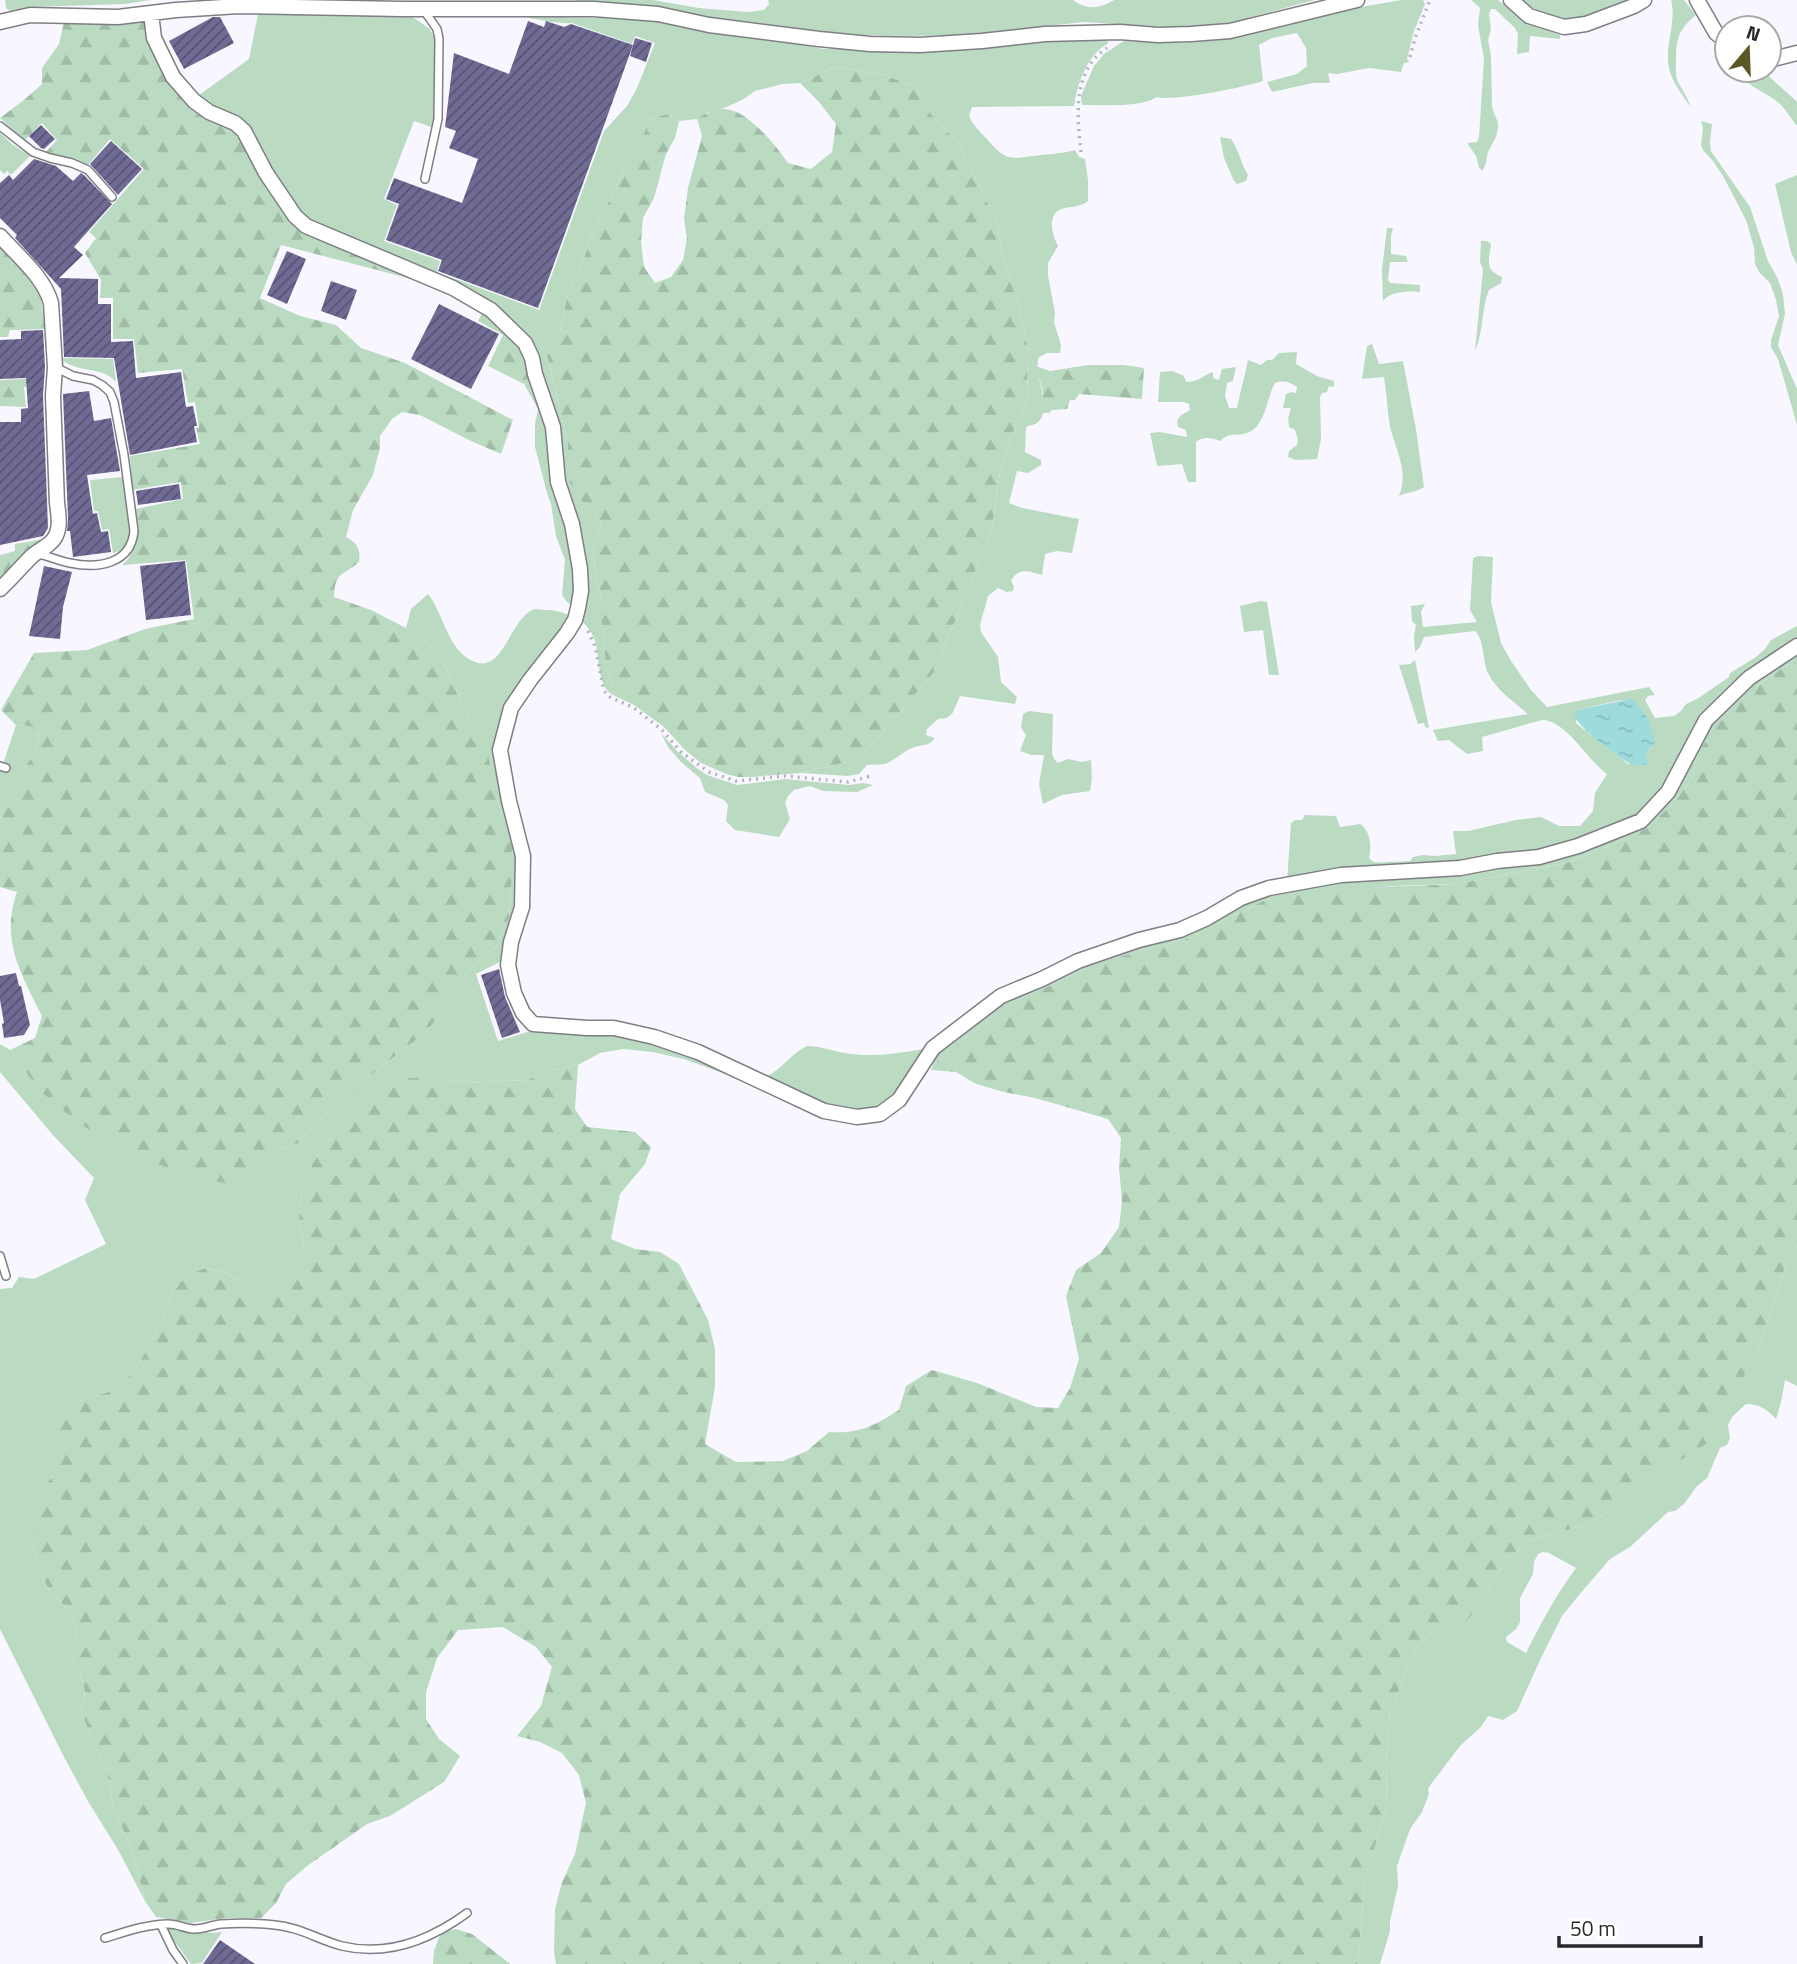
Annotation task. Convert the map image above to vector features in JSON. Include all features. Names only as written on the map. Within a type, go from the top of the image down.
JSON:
[{"type":"street","points":[[0,22],[43,11],[122,12],[160,6],[173,0]]},
{"type":"street","points":[[30,15],[118,17],[239,6],[626,10],[709,25],[870,44],[920,45],[1045,34],[1121,32],[1158,35],[1230,31],[1357,0]]},
{"type":"street","points":[[1511,0],[1530,16],[1564,27],[1586,24],[1644,0]]},
{"type":"street","points":[[1697,0],[1713,28]]},
{"type":"street","points":[[151,13],[154,38],[173,77],[194,101],[243,131],[265,173],[306,226],[471,297],[491,310],[525,343],[532,358],[553,427],[558,482],[577,549],[581,591],[575,620],[567,634],[511,708],[500,750],[523,856],[522,907],[511,942],[508,965],[514,993],[523,1013],[533,1024],[614,1028],[654,1037],[698,1052],[824,1111],[858,1117],[880,1114],[898,1100],[933,1048],[1001,996],[1079,961],[1139,940],[1180,930],[1241,898],[1269,888],[1341,875],[1460,868],[1539,857],[1578,846],[1641,821],[1668,792],[1706,720],[1749,678],[1797,646]]},
{"type":"street","points":[[0,236],[43,284],[51,303],[59,528],[48,545],[34,554],[0,589]]},
{"type":"lane","points":[[423,9],[437,29],[439,39],[438,119],[425,179]]},
{"type":"lane","points":[[0,125],[33,152],[88,170],[112,197]]},
{"type":"lane","points":[[34,554],[47,555],[70,563],[97,564],[122,558],[133,540],[124,455],[110,393],[93,380],[73,376],[55,367]]},
{"type":"lane","points":[[0,1256],[6,1276]]},
{"type":"lane","points":[[105,1938],[172,1924],[193,1929],[227,1924],[273,1924],[287,1926],[341,1946],[379,1948],[405,1945],[442,1929],[467,1913]]},
{"type":"lane","points":[[161,1925],[183,1964]]},
{"type":"path","points":[[1410,57],[1430,0]]},
{"type":"path","points":[[1080,152],[1078,108],[1082,83],[1094,59],[1116,41],[1121,32]]},
{"type":"path","points":[[575,620],[585,626],[592,636],[604,691],[610,697],[634,708],[662,730],[681,751],[709,772],[736,781],[785,776],[848,782],[871,776]]},
{"type":"green space","points":[[5,0],[150,0],[125,4],[30,7],[11,12],[6,8]]},
{"type":"green space","points":[[576,0],[653,0],[699,8],[748,12],[764,10],[769,4],[768,0],[1073,0],[1093,7],[1114,0],[1315,0],[1221,25],[1185,28],[1083,22],[970,35],[909,36],[855,35],[728,22],[641,5],[572,3]]},
{"type":"green space","points":[[1402,0],[1423,0],[1425,4],[1414,31],[1407,59],[1409,62],[1404,63],[1401,72],[1369,68],[1328,73],[1330,83],[1313,83],[1272,92],[1267,82],[1297,74],[1307,66],[1306,48],[1297,33],[1272,38],[1259,45],[1263,81],[1193,96],[1157,97],[1141,103],[1082,105],[1081,96],[1094,66],[1104,54],[1124,41],[1179,43],[1231,39],[1343,10]]},
{"type":"green space","points":[[1471,0],[1498,0],[1532,25],[1560,35],[1560,39],[1530,36],[1529,52],[1517,54],[1518,34],[1515,28],[1495,9],[1491,9],[1488,40],[1492,106],[1498,128],[1482,171],[1467,143],[1477,142],[1479,137],[1484,59],[1478,25],[1480,8]]},
{"type":"green space","points":[[1520,0],[1629,0],[1589,16],[1565,20],[1547,15]]},
{"type":"green space","points":[[1671,0],[1684,0],[1696,15],[1682,30],[1676,52],[1677,79],[1691,108],[1675,84],[1669,68],[1668,51],[1673,17]]},
{"type":"green space","points":[[258,14],[411,16],[430,29],[434,38],[434,128],[414,121],[384,199],[397,205],[384,241],[440,261],[437,272],[539,310],[604,131],[627,106],[655,43],[635,36],[632,44],[572,23],[519,16],[650,19],[824,49],[925,53],[1059,40],[1097,39],[1109,42],[1098,51],[1084,71],[1074,106],[972,107],[969,116],[976,128],[1005,156],[1023,157],[1075,150],[1079,157],[1085,159],[1088,180],[1088,201],[1060,210],[1053,218],[1053,235],[1058,246],[1048,263],[1048,275],[1055,313],[1054,322],[1061,345],[1060,353],[1047,353],[1039,357],[1038,373],[1044,409],[1037,423],[1026,427],[1025,452],[1041,460],[1041,465],[1028,473],[1017,471],[1009,503],[1079,519],[1072,553],[1057,551],[1045,554],[1042,575],[1020,572],[1011,581],[1013,591],[1007,592],[998,588],[988,596],[980,625],[981,632],[998,657],[1001,682],[1017,697],[1015,704],[960,696],[952,714],[938,719],[927,729],[926,735],[935,738],[928,744],[911,748],[888,763],[867,765],[859,774],[848,776],[801,773],[851,761],[873,744],[934,672],[992,528],[1000,472],[1010,439],[1027,402],[1028,351],[1019,305],[1002,257],[997,222],[958,143],[932,115],[915,87],[885,75],[835,67],[800,83],[755,91],[742,100],[708,112],[697,119],[679,121],[668,114],[650,119],[595,226],[567,294],[561,332],[547,355],[568,444],[568,472],[595,510],[601,525],[593,544],[595,571],[602,601],[606,666],[615,696],[604,686],[594,638],[581,620],[558,455],[513,326],[309,224],[199,95],[249,59]]},
{"type":"green space","points":[[146,19],[170,79],[241,133],[289,215],[427,283],[281,245],[260,298],[300,316],[336,325],[361,348],[405,363],[513,420],[501,454],[420,415],[402,412],[392,419],[380,436],[373,475],[353,510],[346,537],[357,547],[359,562],[340,575],[334,597],[371,610],[406,628],[439,652],[488,754],[498,804],[512,837],[509,918],[496,947],[480,958],[425,1033],[314,1124],[297,1144],[276,1151],[254,1177],[225,1183],[190,1177],[117,1147],[77,1122],[38,1089],[10,1050],[35,1038],[42,1016],[15,956],[11,926],[17,892],[0,887],[0,819],[4,797],[34,754],[40,736],[30,726],[16,725],[1,710],[34,653],[87,650],[145,629],[194,619],[186,560],[123,565],[134,546],[137,532],[136,509],[183,499],[181,482],[132,490],[130,456],[200,444],[195,402],[188,403],[182,369],[138,373],[134,339],[113,339],[113,298],[100,298],[101,280],[85,253],[96,238],[89,232],[144,169],[110,139],[88,165],[45,153],[57,140],[42,123],[25,140],[0,118],[42,84],[42,68],[59,44],[64,22]]},
{"type":"green space","points":[[835,67],[885,75],[915,87],[932,115],[958,143],[997,222],[1002,257],[1019,305],[1028,351],[1027,402],[1010,439],[1000,472],[992,528],[934,672],[873,744],[851,761],[801,773],[738,777],[701,763],[664,727],[634,705],[615,696],[606,666],[602,601],[595,571],[593,544],[601,525],[595,510],[573,495],[568,472],[568,444],[547,355],[561,332],[567,294],[595,226],[650,119],[668,114],[679,121],[675,138],[666,154],[654,198],[643,218],[641,242],[644,267],[655,283],[671,277],[683,260],[687,238],[684,219],[688,188],[702,136],[697,119],[719,109],[741,114],[760,129],[788,163],[811,169],[832,152],[836,124],[800,83]]},
{"type":"green space","points":[[1777,84],[1797,102],[1797,126],[1782,105],[1751,85]]},
{"type":"green space","points":[[1701,121],[1712,124],[1711,151],[1750,207],[1768,261],[1783,294],[1785,314],[1778,345],[1797,389],[1797,425],[1778,359],[1771,347],[1779,316],[1776,300],[1770,283],[1755,264],[1754,247],[1746,220],[1723,176],[1703,150]]},
{"type":"green space","points":[[0,133],[30,156],[11,175],[0,170]]},
{"type":"green space","points":[[1220,137],[1231,139],[1234,143],[1248,175],[1246,181],[1237,184],[1234,181],[1224,158]]},
{"type":"green space","points":[[1797,175],[1797,265],[1791,252],[1775,184]]},
{"type":"green space","points":[[1387,228],[1393,228],[1391,254],[1406,256],[1408,262],[1390,262],[1388,280],[1390,283],[1420,285],[1420,292],[1395,293],[1383,301],[1382,269]]},
{"type":"green space","points":[[1481,241],[1491,244],[1490,268],[1502,277],[1501,283],[1489,290],[1475,351],[1483,269],[1480,262]]},
{"type":"green space","points":[[0,243],[40,291],[45,329],[10,330],[8,337],[0,337]]},
{"type":"green space","points":[[484,310],[522,344],[534,380],[524,384],[488,366],[503,335],[478,321]]},
{"type":"green space","points":[[1372,344],[1379,364],[1403,361],[1416,429],[1424,487],[1399,496],[1402,470],[1390,427],[1384,377],[1362,379],[1367,346]]},
{"type":"green space","points":[[1297,352],[1296,364],[1317,376],[1334,381],[1334,387],[1329,386],[1327,392],[1320,397],[1321,439],[1317,459],[1296,460],[1288,457],[1289,451],[1297,445],[1298,440],[1295,430],[1289,427],[1291,408],[1283,408],[1286,394],[1296,393],[1297,387],[1281,382],[1275,383],[1262,418],[1253,429],[1247,433],[1227,436],[1220,441],[1208,438],[1196,442],[1196,482],[1188,482],[1182,464],[1157,466],[1150,433],[1187,437],[1186,430],[1178,427],[1177,421],[1190,410],[1189,404],[1184,402],[1158,402],[1160,372],[1172,371],[1190,382],[1213,372],[1213,378],[1219,380],[1222,369],[1236,367],[1233,381],[1227,383],[1225,396],[1229,408],[1237,408],[1248,360],[1261,365],[1279,353]]},
{"type":"green space","points":[[60,358],[113,359],[116,382],[103,373],[73,366]]},
{"type":"green space","points":[[1088,365],[1144,368],[1142,399],[1079,394],[1075,400],[1070,400],[1067,409],[1043,413],[1043,392],[1036,366],[1050,371]]},
{"type":"green space","points":[[32,379],[33,386],[24,387],[26,407],[0,406],[0,380]]},
{"type":"green space","points":[[534,380],[573,547],[575,607],[562,595],[565,560],[556,536],[551,504],[535,447],[538,409],[524,384]]},
{"type":"green space","points":[[122,477],[129,509],[130,532],[128,542],[113,553],[109,529],[102,530],[98,511],[94,511],[90,480]]},
{"type":"green space","points":[[44,539],[0,581],[0,555],[15,551],[15,544]]},
{"type":"green space","points":[[1493,557],[1491,602],[1501,643],[1531,690],[1547,707],[1649,687],[1655,695],[1648,696],[1645,700],[1655,718],[1674,716],[1686,704],[1756,657],[1771,640],[1797,626],[1797,641],[1725,695],[1665,789],[1639,817],[1539,853],[1287,882],[1291,823],[1302,820],[1305,815],[1336,816],[1340,827],[1360,824],[1369,839],[1369,858],[1380,862],[1410,861],[1413,857],[1423,855],[1456,854],[1453,831],[1468,831],[1541,817],[1559,826],[1580,826],[1593,811],[1595,793],[1607,774],[1568,734],[1551,722],[1542,720],[1482,737],[1483,751],[1467,754],[1449,740],[1438,741],[1433,730],[1528,714],[1491,679],[1475,631],[1424,637],[1415,652],[1416,625],[1412,621],[1411,606],[1425,604],[1421,612],[1423,627],[1477,622],[1470,610],[1473,558]],"holes":[[[1621,700],[1641,709],[1651,748],[1645,759],[1628,764],[1576,723],[1577,710]]]},
{"type":"green space","points":[[428,594],[453,643],[468,659],[478,663],[487,663],[495,658],[520,621],[535,609],[556,611],[572,617],[501,728],[519,856],[518,903],[504,960],[476,974],[498,1041],[534,1030],[614,1032],[695,1057],[736,1078],[684,1059],[623,1049],[600,1053],[578,1065],[552,1070],[527,1080],[467,1083],[438,1078],[383,1088],[336,1132],[303,1179],[299,1219],[304,1249],[304,1274],[283,1295],[262,1299],[245,1283],[226,1273],[207,1268],[188,1275],[173,1291],[163,1320],[134,1372],[108,1392],[74,1403],[54,1423],[53,1476],[39,1492],[33,1542],[38,1567],[49,1590],[72,1614],[78,1633],[68,1651],[80,1671],[85,1692],[81,1713],[107,1771],[113,1808],[131,1847],[145,1901],[64,1757],[0,1629],[0,1289],[12,1288],[19,1277],[34,1279],[106,1244],[85,1200],[94,1178],[52,1134],[0,1072],[0,1044],[10,1050],[38,1089],[254,1177],[276,1151],[297,1144],[314,1124],[425,1033],[480,958],[496,947],[509,918],[512,877],[512,837],[468,717],[439,652],[406,628],[411,609]]},
{"type":"green space","points":[[1267,602],[1279,675],[1269,675],[1263,630],[1244,632],[1240,606]]},
{"type":"green space","points":[[1797,651],[1797,658],[1757,686],[1697,755],[1692,779],[1647,828],[1566,863],[1457,884],[1392,886],[1265,900],[1190,938],[1100,962],[1011,1003],[942,1055],[931,1070],[937,1053],[1003,999],[1271,891],[1342,879],[1462,872],[1643,824],[1709,722],[1751,681]]},
{"type":"green space","points":[[1797,658],[1797,1246],[1786,1264],[1757,1352],[1706,1444],[1588,1524],[1525,1542],[1498,1572],[1484,1598],[1466,1622],[1435,1627],[1414,1651],[1390,1713],[1386,1761],[1387,1807],[1365,1878],[1358,1964],[556,1964],[555,1909],[562,1882],[575,1854],[586,1803],[579,1775],[562,1753],[540,1742],[517,1736],[541,1706],[552,1667],[536,1647],[503,1627],[458,1630],[437,1658],[426,1692],[426,1719],[439,1739],[460,1756],[444,1782],[390,1816],[367,1824],[307,1866],[286,1884],[276,1903],[261,1918],[226,1918],[190,1923],[156,1917],[145,1901],[131,1847],[113,1808],[107,1771],[81,1713],[85,1692],[80,1671],[68,1651],[78,1633],[72,1614],[49,1590],[38,1567],[33,1542],[33,1516],[39,1492],[53,1476],[53,1423],[74,1403],[108,1392],[134,1372],[163,1320],[173,1291],[187,1275],[206,1268],[226,1273],[245,1283],[262,1298],[283,1295],[304,1273],[304,1249],[299,1219],[303,1179],[336,1132],[383,1088],[410,1078],[438,1078],[467,1083],[527,1080],[552,1070],[578,1065],[575,1109],[587,1127],[635,1132],[651,1147],[645,1164],[620,1194],[611,1239],[635,1249],[660,1252],[679,1264],[708,1320],[715,1349],[715,1387],[705,1444],[736,1462],[783,1461],[807,1451],[829,1432],[849,1432],[874,1425],[899,1410],[906,1386],[932,1370],[977,1383],[1036,1407],[1058,1408],[1070,1388],[1079,1359],[1066,1296],[1076,1270],[1101,1253],[1119,1227],[1122,1201],[1119,1168],[1121,1138],[1108,1119],[976,1084],[956,1072],[931,1070],[942,1055],[1011,1003],[1100,962],[1190,938],[1265,900],[1340,889],[1457,884],[1566,863],[1607,847],[1647,828],[1670,806],[1692,779],[1697,755],[1714,728],[1757,686]]},
{"type":"green space","points":[[1415,660],[1429,728],[1425,727],[1424,723],[1418,724],[1399,665],[1410,664]]},
{"type":"green space","points":[[1029,711],[1053,714],[1052,753],[1058,763],[1068,759],[1082,762],[1091,760],[1090,791],[1062,795],[1043,804],[1039,784],[1044,755],[1031,755],[1020,751],[1026,735],[1021,728],[1023,714]]},
{"type":"green space","points":[[16,725],[30,726],[40,736],[34,754],[4,797],[0,819],[0,770],[11,770],[3,764]]},
{"type":"green space","points":[[661,733],[698,769],[707,775],[737,785],[785,779],[873,785],[857,792],[823,791],[810,786],[794,790],[785,803],[790,819],[779,837],[735,830],[726,821],[728,805],[724,800],[705,792],[700,778],[668,747]]},
{"type":"green space","points":[[807,1046],[866,1055],[929,1048],[895,1098],[881,1108],[848,1112],[812,1101],[765,1077]]},
{"type":"green space","points":[[1797,1246],[1797,1386],[1785,1380],[1776,1419],[1762,1408],[1746,1404],[1732,1417],[1728,1425],[1730,1438],[1727,1445],[1720,1448],[1707,1478],[1697,1486],[1684,1504],[1675,1511],[1668,1512],[1630,1547],[1610,1559],[1562,1616],[1517,1711],[1503,1720],[1488,1716],[1481,1727],[1460,1746],[1431,1784],[1422,1812],[1410,1829],[1397,1866],[1398,1886],[1390,1931],[1380,1964],[1358,1964],[1365,1878],[1387,1807],[1386,1761],[1390,1713],[1414,1651],[1435,1627],[1466,1621],[1484,1598],[1498,1572],[1525,1542],[1588,1524],[1630,1498],[1668,1468],[1757,1352],[1786,1264]],"holes":[[[1549,1553],[1576,1568],[1549,1609],[1526,1653],[1507,1642],[1506,1637],[1520,1622],[1520,1598],[1533,1574],[1538,1554]]]},
{"type":"green space","points":[[169,1928],[222,1932],[202,1963],[191,1964],[169,1934]]},
{"type":"green space","points":[[456,1929],[472,1934],[510,1964],[433,1964],[434,1951],[441,1932]]},
{"type":"water","points":[[1630,699],[1643,712],[1654,736],[1655,742],[1647,754],[1648,764],[1634,765],[1621,758],[1589,733],[1574,715],[1577,710]]},
{"type":"building","points":[[213,17],[220,17],[234,43],[184,69],[169,41]]},
{"type":"building","points":[[528,21],[544,27],[546,21],[564,27],[571,24],[633,45],[538,308],[438,271],[442,260],[386,240],[399,204],[386,199],[394,178],[462,203],[478,159],[449,148],[456,131],[445,127],[454,53],[509,74]]},
{"type":"building","points":[[635,38],[652,43],[646,62],[630,56]]},
{"type":"building","points":[[41,125],[55,139],[44,149],[29,136]]},
{"type":"building","points":[[111,141],[142,169],[118,195],[90,164]]},
{"type":"building","points":[[34,159],[56,166],[73,181],[81,173],[112,204],[74,247],[83,255],[59,278],[98,279],[98,304],[111,304],[111,342],[133,341],[136,378],[181,372],[186,407],[193,406],[197,442],[130,455],[114,358],[64,357],[61,289],[0,218],[0,183],[9,175],[13,180]]},
{"type":"building","points":[[287,251],[306,259],[287,304],[267,295]]},
{"type":"building","points":[[331,281],[357,290],[346,320],[321,311]]},
{"type":"building","points":[[439,304],[499,334],[471,389],[411,359]]},
{"type":"building","points":[[43,330],[48,528],[43,536],[0,545],[0,422],[21,422],[21,409],[28,408],[26,378],[0,379],[0,340],[21,339],[21,331]]},
{"type":"building","points":[[89,391],[94,421],[111,418],[120,471],[87,475],[93,514],[97,513],[101,532],[108,531],[111,552],[73,557],[70,531],[67,531],[63,394]]},
{"type":"building","points":[[179,484],[181,499],[138,505],[136,491]]},
{"type":"building","points":[[185,561],[191,615],[146,620],[140,566]]},
{"type":"building","points":[[44,566],[72,572],[63,607],[60,639],[29,636]]},
{"type":"building","points":[[499,969],[505,997],[520,1032],[502,1038],[481,975]]},
{"type":"building","points":[[16,973],[30,1025],[24,1035],[4,1038],[0,976]]},
{"type":"building","points":[[220,1940],[255,1964],[203,1964]]}]
